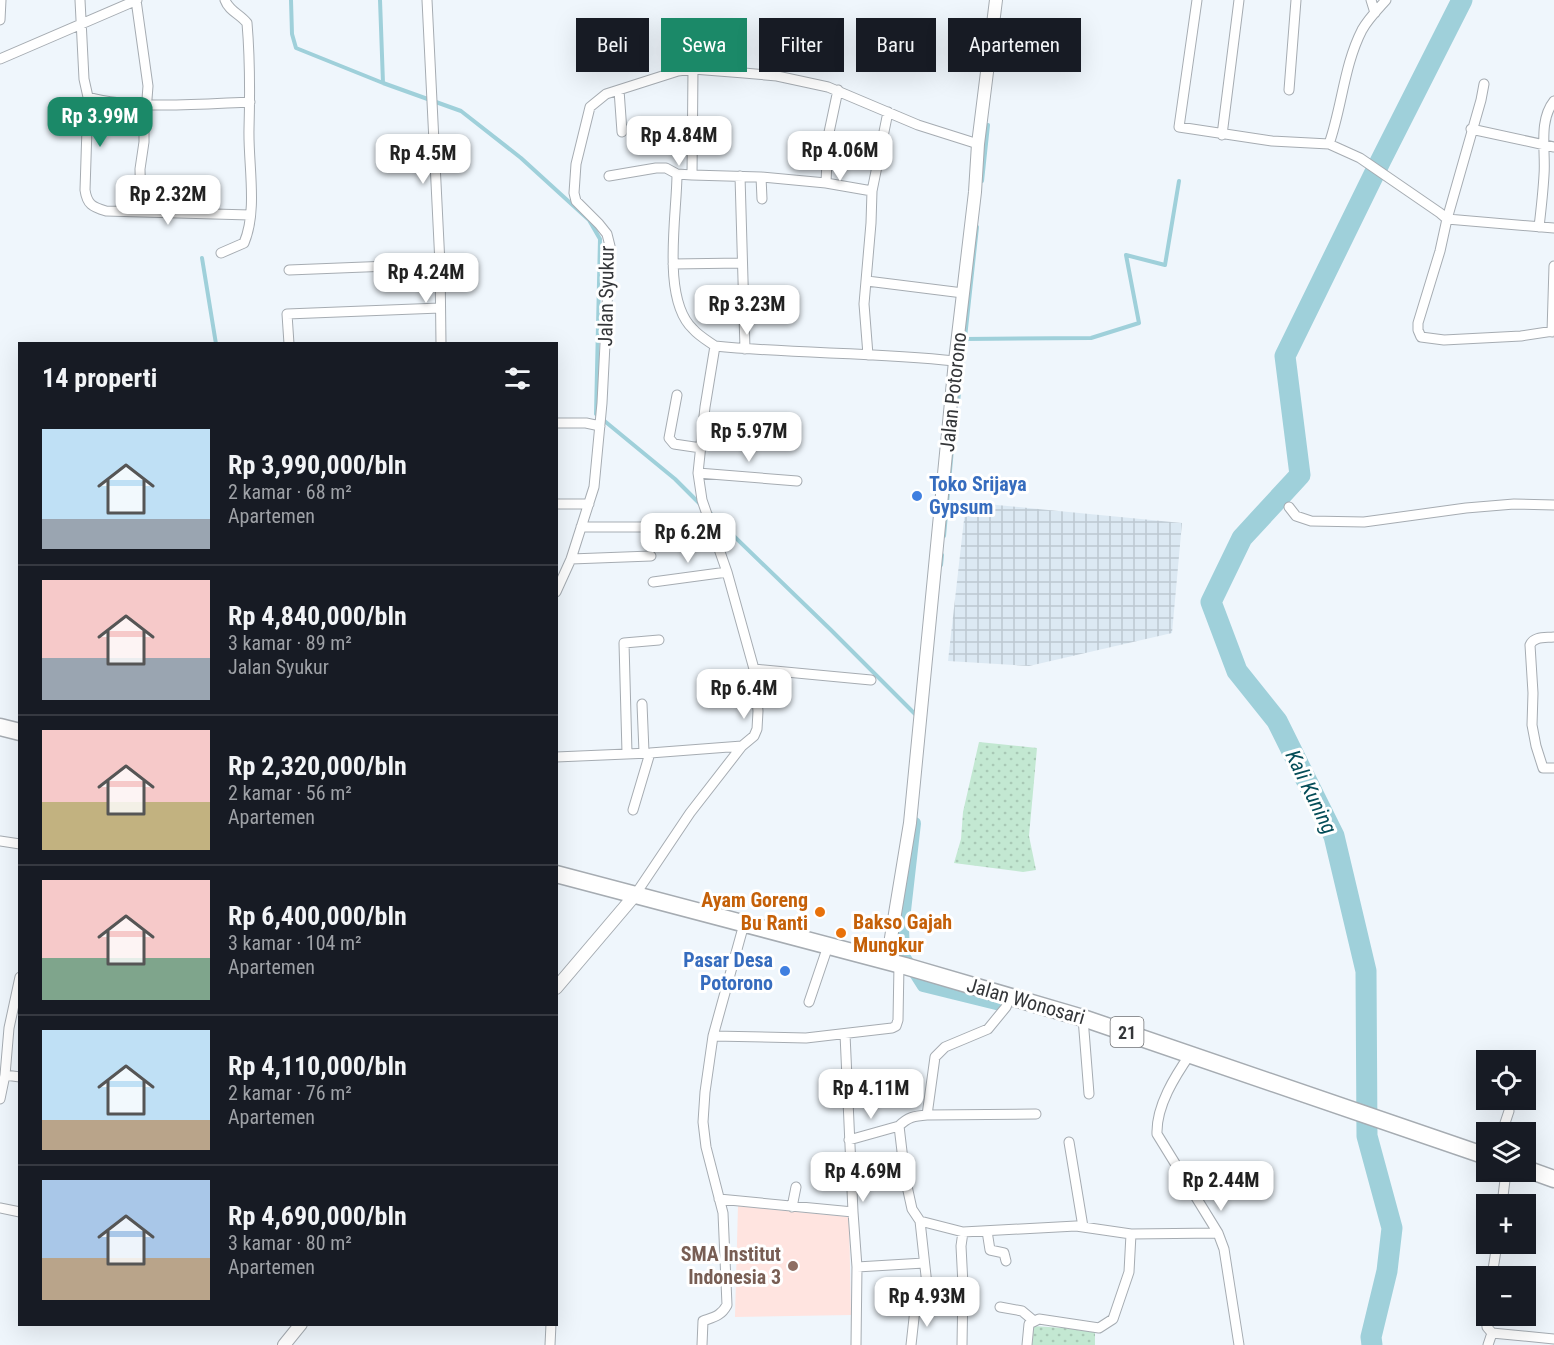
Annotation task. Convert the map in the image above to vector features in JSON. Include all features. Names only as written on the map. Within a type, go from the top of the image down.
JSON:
[{"type":"highway","points":[[0,727],[18,732]]},
{"type":"highway","name":"Jalan Wonosari","points":[[558,875],[1011,996],[1191,1053],[1476,1153]]},
{"type":"highway","points":[[1536,1173],[1554,1179]]},
{"type":"street","points":[[0,20],[1,0]]},
{"type":"street","points":[[80,0],[84,79],[88,97],[85,190],[87,201],[93,207],[106,211],[250,215]]},
{"type":"street","points":[[0,58],[136,0],[148,87],[144,104],[144,142],[140,169],[141,211]]},
{"type":"street","points":[[221,253],[244,243],[250,230],[250,102],[247,23],[240,14],[228,6],[225,0]]},
{"type":"street","points":[[427,0],[440,264],[441,342]]},
{"type":"street","name":"Jalan Potorono","points":[[903,966],[910,823],[955,361],[996,0]]},
{"type":"street","points":[[1197,0],[1179,127],[1272,141],[1329,144],[1364,161],[1447,219],[1554,228]]},
{"type":"street","points":[[1222,135],[1239,0]]},
{"type":"street","points":[[1289,90],[1296,0]]},
{"type":"street","points":[[1371,0],[1375,14]]},
{"type":"street","points":[[1329,144],[1352,58],[1363,28],[1386,0]]},
{"type":"street","name":"Jalan Syukur","points":[[600,424],[610,246],[607,234],[576,201],[573,185],[576,164],[590,108],[606,94],[675,72]]},
{"type":"street","points":[[692,175],[693,72]]},
{"type":"street","name":"Jalan Syukur","points":[[729,72],[777,76],[838,90],[918,125],[978,144]]},
{"type":"street","points":[[1484,84],[1440,251],[1418,323],[1421,337],[1444,340],[1553,332],[1554,266]]},
{"type":"street","points":[[619,90],[622,132]]},
{"type":"street","points":[[826,183],[828,137],[838,90]]},
{"type":"street","points":[[88,97],[104,101],[144,104],[250,102]]},
{"type":"street","points":[[1539,227],[1549,146],[1546,115],[1554,101]]},
{"type":"street","points":[[868,355],[864,304],[872,191],[888,112]]},
{"type":"street","points":[[1472,129],[1549,146]]},
{"type":"street","points":[[609,176],[666,168],[677,174],[760,177],[826,183],[872,191]]},
{"type":"street","points":[[677,174],[673,264],[678,300],[692,329],[715,346],[955,361]]},
{"type":"street","points":[[740,176],[745,349]]},
{"type":"street","points":[[760,177],[762,199]]},
{"type":"street","points":[[673,264],[742,263]]},
{"type":"street","points":[[289,270],[440,264]]},
{"type":"street","points":[[867,281],[963,293]]},
{"type":"street","points":[[289,342],[287,314],[440,308]]},
{"type":"street","points":[[558,986],[635,895],[690,813],[742,746],[754,736],[757,729],[758,711],[754,669],[702,500],[698,472],[715,346]]},
{"type":"street","points":[[677,395],[669,438],[674,444],[701,448]]},
{"type":"street","points":[[558,423],[600,424],[594,487],[571,559],[561,576]]},
{"type":"street","points":[[698,472],[797,481]]},
{"type":"street","points":[[558,504],[589,504]]},
{"type":"street","points":[[1289,507],[1296,516],[1311,521],[1364,522],[1466,508],[1514,504],[1554,505]]},
{"type":"street","points":[[581,527],[649,527],[708,518]]},
{"type":"street","points":[[571,559],[651,556]]},
{"type":"street","points":[[653,582],[726,572]]},
{"type":"street","points":[[1554,637],[1537,638],[1530,645],[1532,724],[1536,746],[1544,768],[1554,768]]},
{"type":"street","points":[[627,753],[624,643],[659,640]]},
{"type":"street","points":[[754,669],[871,680]]},
{"type":"street","points":[[633,810],[647,753],[642,704]]},
{"type":"street","points":[[558,757],[742,746]]},
{"type":"street","points":[[0,840],[18,844]]},
{"type":"street","points":[[702,1345],[703,1321],[717,1317],[727,1305],[723,1213],[706,1147],[703,1122],[705,1092],[712,1036],[744,924]]},
{"type":"street","points":[[809,1002],[828,946]]},
{"type":"street","points":[[712,1036],[806,1038],[892,1028],[896,1026],[898,1020],[903,966]]},
{"type":"street","points":[[0,1099],[5,1075],[9,1028],[18,986]]},
{"type":"street","points":[[927,1116],[935,1057],[945,1047],[988,1029],[1006,1007],[1011,996]]},
{"type":"street","points":[[1083,1018],[1089,1094]]},
{"type":"street","points":[[9,1028],[18,1030]]},
{"type":"street","points":[[845,1034],[857,1267],[856,1345]]},
{"type":"street","points":[[1191,1053],[1169,1088],[1157,1123],[1157,1134],[1218,1233],[1224,1249],[1239,1345]]},
{"type":"street","points":[[5,1075],[18,1077]]},
{"type":"street","points":[[1505,1122],[1509,1111]]},
{"type":"street","points":[[849,1140],[899,1126],[912,1116],[1036,1113]]},
{"type":"street","points":[[899,1126],[905,1177],[912,1209],[920,1221],[928,1294],[925,1301],[915,1309],[911,1345]]},
{"type":"street","points":[[1069,1142],[1083,1227]]},
{"type":"street","points":[[792,1207],[796,1187]]},
{"type":"street","points":[[719,1199],[853,1212]]},
{"type":"street","points":[[0,1208],[18,1212]]},
{"type":"street","points":[[920,1221],[963,1233],[1083,1227],[1131,1234],[1218,1233]]},
{"type":"street","points":[[987,1230],[990,1250],[1004,1253],[1006,1261]]},
{"type":"street","points":[[962,1345],[961,1246],[963,1233]]},
{"type":"street","points":[[1027,1345],[1029,1324],[1040,1319],[1099,1328],[1113,1319],[1129,1272],[1131,1234]]},
{"type":"street","points":[[857,1267],[924,1263]]},
{"type":"street","points":[[1000,1307],[1016,1309],[1034,1322]]},
{"type":"street","points":[[284,1345],[299,1326]]},
{"type":"street","points":[[550,1345],[551,1326]]},
{"type":"street","points":[[1487,1326],[1492,1333],[1521,1341],[1554,1339]]},
{"type":"street","points":[[1488,1345],[1492,1333]]},
{"type":"shaded area","points":[[966,502],[1182,523],[1172,633],[1029,666],[948,661]]},
{"type":"shaded area","name":"SMA Institut Indonesia 3","points":[[738,1206],[849,1217],[851,1315],[735,1317]]},
{"type":"green space","points":[[979,742],[1037,748],[1029,836],[1036,870],[1023,872],[954,863],[961,839],[963,812]]},
{"type":"green space","points":[[1033,1326],[1095,1330],[1095,1345],[1032,1345]]},
{"type":"waterway","points":[[291,0],[292,34],[296,48],[461,111],[521,158],[589,220],[600,239],[596,414],[675,479],[699,503]]},
{"type":"waterway","points":[[380,0],[383,83]]},
{"type":"waterway","name":"Kali Kuning","points":[[1372,1345],[1371,1337],[1387,1271],[1392,1228],[1367,1136],[1366,971],[1334,836],[1277,721],[1237,671],[1211,602],[1242,538],[1300,475],[1285,356],[1462,0]]},
{"type":"waterway","points":[[982,181],[988,125]]},
{"type":"waterway","points":[[965,339],[1091,338],[1139,323],[1126,255],[1165,265],[1179,181]]},
{"type":"waterway","points":[[958,402],[977,227]]},
{"type":"waterway","points":[[202,258],[216,342]]},
{"type":"waterway","points":[[955,420],[956,411]]},
{"type":"waterway","points":[[953,442],[954,431]]},
{"type":"waterway","points":[[944,536],[952,449]]},
{"type":"waterway","points":[[709,512],[918,717]]},
{"type":"waterway","points":[[941,565],[942,555]]},
{"type":"waterway","points":[[915,823],[903,928],[904,956],[923,986],[996,1004]]},
{"type":"place","name":"Toko Srijaya Gypsum","points":[[917,496]]},
{"type":"place","name":"Ayam Goreng Bu Ranti","points":[[820,912]]},
{"type":"place","name":"Bakso Gajah Mungkur","points":[[841,933]]},
{"type":"place","name":"Pasar Desa Potorono","points":[[785,971]]},
{"type":"place","name":"SMA Institut Indonesia 3","points":[[793,1266]]}]
